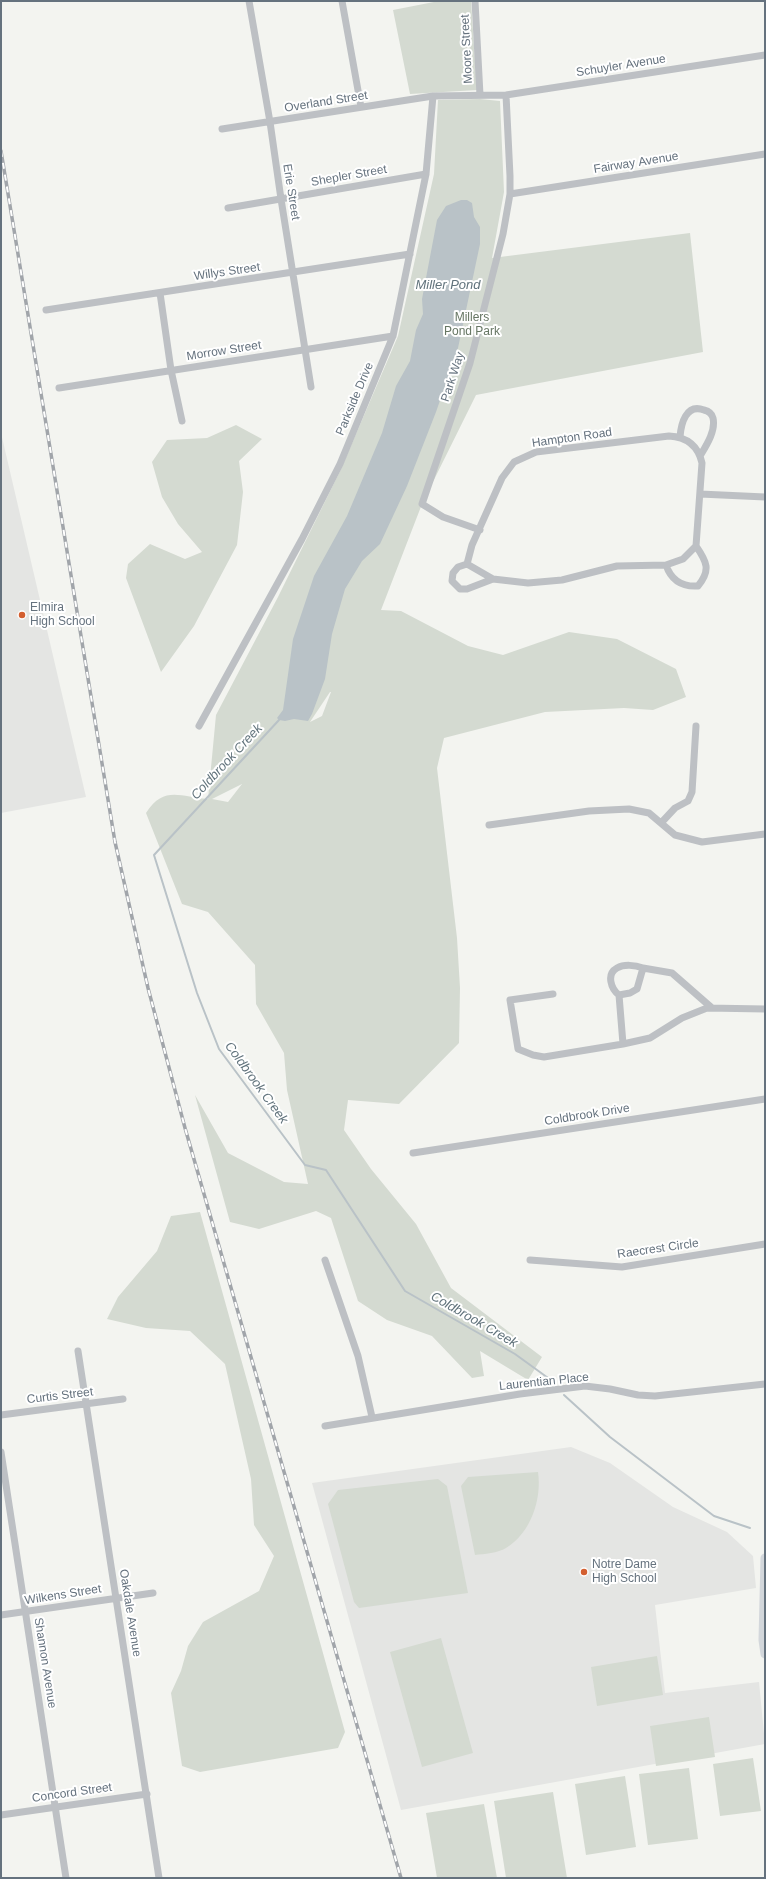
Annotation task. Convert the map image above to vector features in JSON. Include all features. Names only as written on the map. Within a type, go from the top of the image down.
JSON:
[{"type":"main road","points":[[765,1558],[763,1640],[765,1654]]},
{"type":"street","name":"Erie Street","points":[[249,1],[294,273],[310,388]]},
{"type":"street","points":[[342,1],[360,107]]},
{"type":"street","name":"Moore Street","points":[[475,1],[480,95]]},
{"type":"street","name":"Schuyler Avenue","points":[[480,95],[506,95],[765,55]]},
{"type":"street","points":[[433,96],[480,95]]},
{"type":"street","name":"Park Way","points":[[480,530],[443,518],[422,504],[470,363],[503,234],[510,194],[506,95]]},
{"type":"street","name":"Overland Street","points":[[222,129],[433,96]]},
{"type":"street","name":"Parkside Drive","points":[[199,726],[302,539],[340,464],[393,336],[426,174],[433,96]]},
{"type":"street","name":"Fairway Avenue","points":[[510,194],[765,154]]},
{"type":"street","name":"Shepler Street","points":[[228,208],[426,174]]},
{"type":"street","name":"Willys Street","points":[[46,310],[410,254]]},
{"type":"street","points":[[160,293],[182,422]]},
{"type":"street","name":"Morrow Street","points":[[59,388],[393,336]]},
{"type":"street","points":[[666,564],[670,576],[688,586],[698,586],[706,575],[706,564],[703,556],[696,546],[702,463],[700,456],[690,441],[680,437],[683,420],[692,409],[698,408],[708,411],[713,417],[708,443],[700,456]]},
{"type":"street","name":"Hampton Road","points":[[467,564],[472,545],[503,476],[514,462],[531,453],[669,436],[680,437]]},
{"type":"street","points":[[700,494],[765,497]]},
{"type":"street","points":[[493,579],[467,589],[460,589],[452,580],[453,573],[458,567],[467,564],[493,579],[528,583],[562,580],[617,566],[666,564],[683,559],[696,546]]},
{"type":"street","points":[[662,823],[675,808],[688,801],[692,792],[696,726]]},
{"type":"street","points":[[489,825],[589,811],[629,809],[649,813],[675,835],[702,842],[765,834]]},
{"type":"street","points":[[622,1044],[619,995],[612,985],[611,978],[613,972],[617,968],[626,965],[672,973],[712,1008]]},
{"type":"street","points":[[619,995],[630,993],[637,989],[642,968]]},
{"type":"street","points":[[553,994],[510,1000],[518,1049],[533,1055],[544,1056],[622,1044],[650,1038],[682,1018],[708,1008],[765,1009]]},
{"type":"street","name":"Coldbrook Drive","points":[[413,1152],[765,1099]]},
{"type":"street","name":"Raecrest Circle","points":[[530,1260],[622,1267],[765,1244]]},
{"type":"street","points":[[325,1260],[358,1356],[372,1417]]},
{"type":"street","name":"Oakdale Avenue","points":[[78,1351],[159,1878]]},
{"type":"street","name":"Laurentian Place","points":[[325,1426],[372,1417],[520,1394],[585,1386],[610,1389],[638,1395],[655,1396],[765,1384]]},
{"type":"street","name":"Curtis Street","points":[[1,1415],[123,1399]]},
{"type":"street","name":"Shannon Avenue","points":[[1,1452],[66,1878]]},
{"type":"street","name":"Wilkens Street","points":[[1,1615],[116,1597],[153,1593]]},
{"type":"street","name":"Concord Street","points":[[1,1814],[147,1794]]},
{"type":"shaded area","name":"Elmira High School","points":[[1,433],[86,797],[1,813]]},
{"type":"shaded area","points":[[571,1447],[610,1463],[673,1507],[727,1532],[753,1556],[756,1588],[655,1605],[665,1693],[759,1682],[765,1744],[401,1810],[312,1483]]},
{"type":"green space","points":[[439,1],[471,1],[477,90],[410,94],[393,10]]},
{"type":"green space","name":"Millers Pond Park","points":[[480,99],[500,101],[504,192],[492,258],[690,233],[703,352],[476,395],[422,504],[381,610],[401,611],[468,646],[503,655],[569,632],[617,639],[676,669],[686,697],[653,710],[624,708],[545,712],[444,738],[437,768],[457,938],[460,988],[459,1043],[399,1104],[348,1100],[344,1130],[371,1169],[416,1224],[451,1288],[542,1357],[528,1380],[480,1351],[484,1376],[472,1378],[432,1336],[387,1320],[358,1301],[331,1218],[316,1211],[259,1229],[230,1222],[195,1095],[228,1153],[284,1182],[308,1184],[287,1090],[284,1053],[256,1004],[255,965],[208,912],[182,904],[146,813],[153,804],[166,796],[181,795],[208,799],[216,715],[278,597],[341,469],[398,336],[434,174],[438,100]],"holes":[[[330,692],[322,716],[310,722]],[[242,784],[228,802],[212,799]]]},
{"type":"green space","points":[[236,425],[262,439],[239,461],[243,492],[237,545],[194,626],[161,672],[126,578],[128,564],[150,544],[185,559],[202,552],[178,524],[162,497],[152,462],[167,440],[207,438]]},
{"type":"green space","points":[[200,1212],[345,1732],[338,1748],[200,1772],[182,1766],[171,1693],[181,1671],[188,1646],[203,1622],[259,1591],[274,1556],[254,1525],[251,1479],[225,1364],[190,1331],[146,1328],[107,1319],[118,1297],[157,1251],[171,1216]]},
{"type":"green space","points":[[538,1472],[539,1482],[536,1504],[533,1514],[522,1534],[515,1542],[503,1550],[475,1555],[461,1486],[468,1477]]},
{"type":"green space","points":[[438,1479],[447,1486],[468,1593],[359,1608],[354,1602],[328,1504],[338,1490]]},
{"type":"green space","points":[[441,1638],[473,1753],[422,1767],[390,1652]]},
{"type":"green space","points":[[657,1656],[663,1695],[597,1706],[591,1667]]},
{"type":"green space","points":[[709,1717],[715,1757],[656,1766],[650,1726]]},
{"type":"green space","points":[[753,1758],[761,1811],[720,1816],[713,1764]]},
{"type":"green space","points":[[689,1768],[698,1839],[648,1845],[639,1774]]},
{"type":"green space","points":[[625,1776],[636,1847],[586,1855],[575,1784]]},
{"type":"green space","points":[[553,1792],[567,1878],[506,1878],[494,1801]]},
{"type":"green space","points":[[484,1804],[497,1878],[437,1878],[426,1813]]},
{"type":"water","name":"Miller Pond","points":[[461,200],[467,200],[472,203],[474,217],[480,227],[480,244],[458,348],[436,412],[407,486],[380,544],[362,561],[345,589],[332,634],[325,679],[312,714],[308,721],[294,719],[285,721],[279,720],[277,718],[283,710],[293,639],[314,576],[347,516],[382,433],[396,386],[410,361],[416,330],[423,314],[422,299],[437,220],[446,206]]},
{"type":"waterway","name":"Coldbrook Creek","points":[[279,720],[154,855],[197,993],[219,1049],[305,1165],[326,1170],[405,1291],[515,1354],[555,1383]]},
{"type":"waterway","name":"Coldbrook Creek","points":[[564,1395],[610,1437],[714,1516],[750,1528]]},
{"type":"railway","points":[[1,151],[115,842],[148,988],[185,1128],[401,1878]]},
{"type":"place","name":"Elmira High School","points":[[22,615]]},
{"type":"place","name":"Notre Dame High School","points":[[584,1572]]}]
